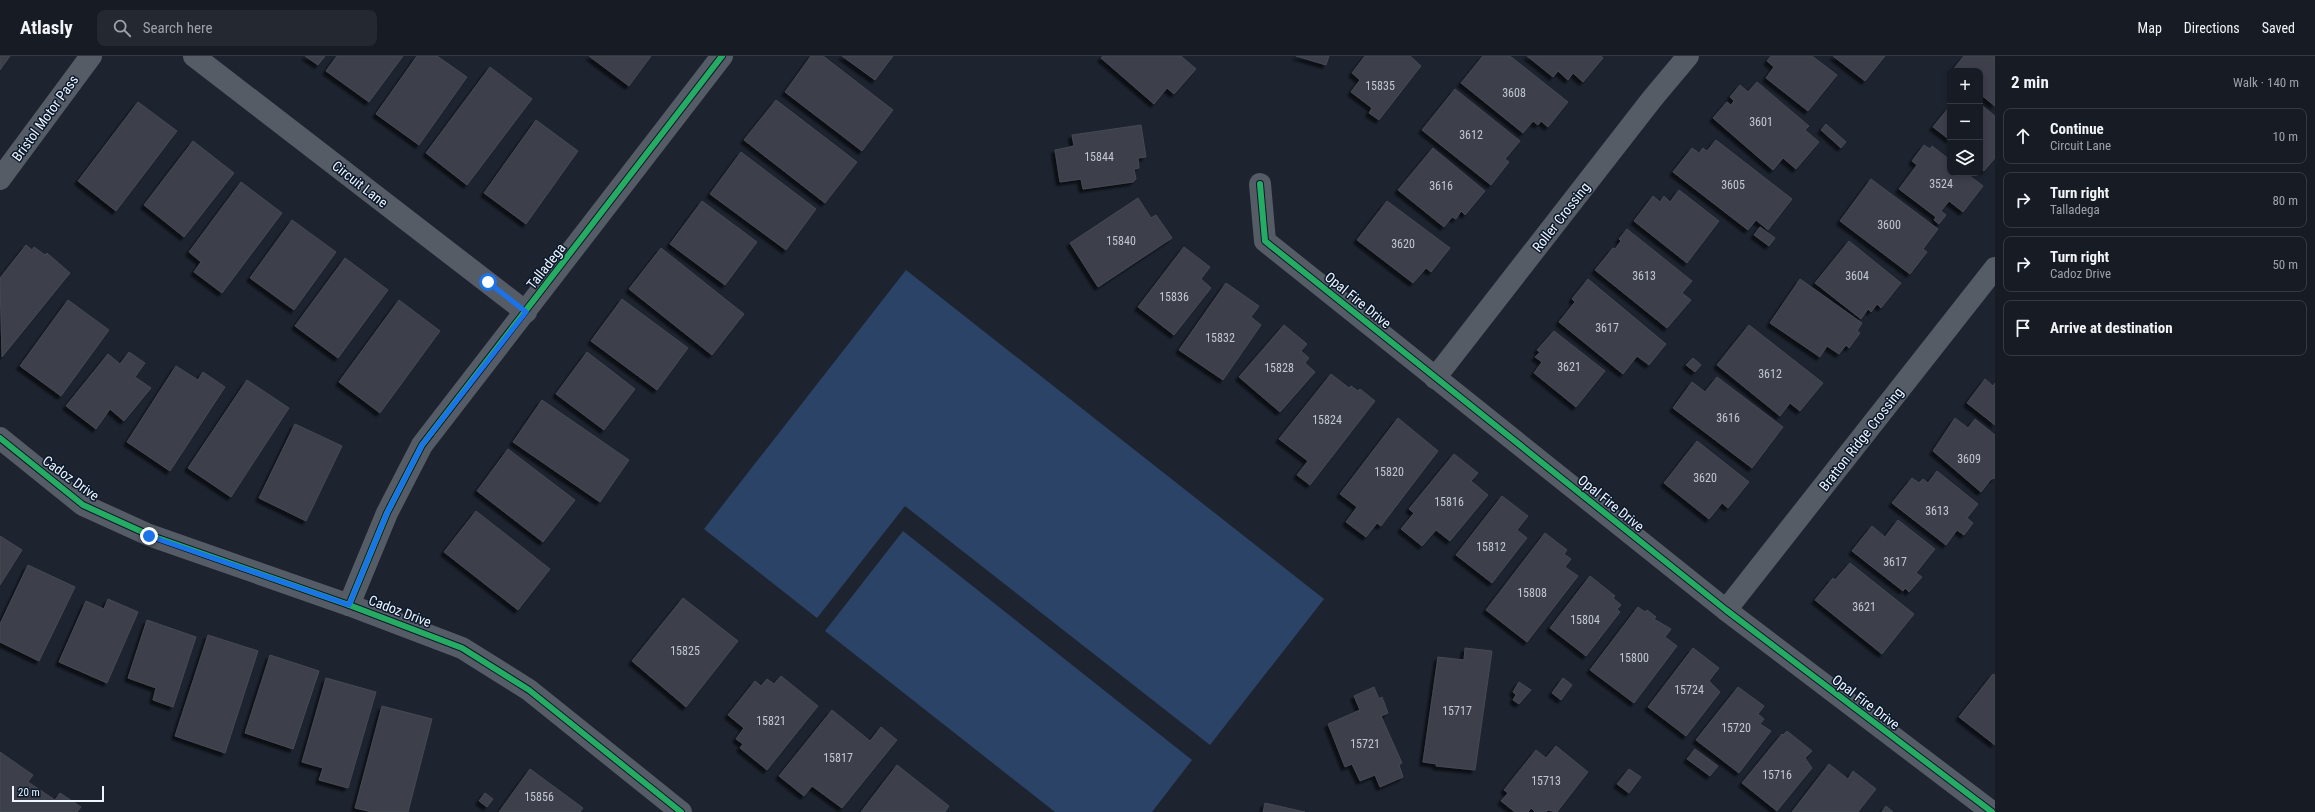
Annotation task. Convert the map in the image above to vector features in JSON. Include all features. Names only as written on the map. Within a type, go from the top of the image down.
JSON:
[{"type":"street","name":"Bristol Motor Pass","points":[[0,179],[91,56]]},
{"type":"street","name":"Circuit Lane","points":[[194,56],[526,312]]},
{"type":"street","name":"Talladega","points":[[349,605],[387,513],[422,445],[722,56]]},
{"type":"street","name":"Roller Crossing","points":[[1435,378],[1652,99],[1688,56]]},
{"type":"street","name":"Opal Fire Drive","points":[[1260,184],[1265,241],[1726,610],[1992,812]]},
{"type":"street","name":"Bratton Ridge Crossing","points":[[1726,610],[1995,268]]},
{"type":"street","name":"Cadoz Drive","points":[[0,438],[82,505],[149,536],[349,605],[462,648],[529,690],[682,812]]},
{"type":"water","points":[[906,270],[1324,599],[1210,745],[905,506],[817,618],[704,529]]},
{"type":"water","points":[[903,531],[1192,760],[1152,812],[1055,812],[825,631]]},
{"type":"building","points":[[0,56],[10,56],[0,70]]},
{"type":"building","points":[[305,56],[325,56],[318,65]]},
{"type":"building","points":[[337,56],[403,56],[369,102],[326,71]]},
{"type":"building","points":[[417,56],[437,56],[467,77],[419,145],[376,114]]},
{"type":"building","points":[[589,56],[651,56],[629,86]]},
{"type":"building","points":[[811,56],[823,56],[893,110],[862,151],[785,92]]},
{"type":"building","points":[[842,56],[893,56],[875,80]]},
{"type":"building","points":[[1103,56],[1181,56],[1196,69],[1174,94],[1167,88],[1154,104],[1101,58]]},
{"type":"building","points":[[1296,56],[1329,56],[1326,65]]},
{"type":"building","points":[[1365,56],[1410,56],[1421,66],[1379,120],[1369,113],[1372,108],[1351,92],[1360,80],[1352,73]]},
{"type":"building","points":[[1483,56],[1510,56],[1568,102],[1548,127],[1541,121],[1538,125],[1533,121],[1523,133],[1461,83]]},
{"type":"building","points":[[1527,56],[1601,56],[1603,58],[1583,82],[1573,73],[1568,80],[1558,71],[1553,77]]},
{"type":"building","points":[[1771,56],[1812,56],[1837,75],[1808,111],[1766,78],[1774,67],[1767,61]]},
{"type":"building","points":[[1833,56],[1885,56],[1865,81]]},
{"type":"building","points":[[1964,56],[1995,56],[1995,106],[1983,96],[1983,68],[1954,68]]},
{"type":"building","points":[[490,67],[532,99],[467,185],[426,153]]},
{"type":"building","points":[[1757,82],[1809,126],[1805,130],[1819,142],[1796,169],[1783,158],[1773,170],[1713,118],[1727,102],[1731,105],[1734,101],[1730,97],[1740,85],[1748,92]]},
{"type":"building","points":[[1455,89],[1520,141],[1505,159],[1509,162],[1491,185],[1422,130]]},
{"type":"building","points":[[776,100],[857,162],[825,203],[744,140]]},
{"type":"building","points":[[138,102],[177,131],[116,211],[78,181]]},
{"type":"building","points":[[1983,106],[1995,116],[1995,158],[1984,171]]},
{"type":"building","points":[[1947,110],[1947,138],[1933,127]]},
{"type":"building","points":[[536,120],[578,151],[526,224],[484,193]]},
{"type":"building","points":[[1826,124],[1846,142],[1841,148],[1821,130]]},
{"type":"building","points":[[1141,125],[1146,157],[1138,158],[1139,168],[1134,169],[1136,179],[1133,182],[1083,189],[1081,179],[1060,182],[1055,150],[1074,146],[1072,135]]},
{"type":"building","points":[[1716,140],[1792,199],[1768,230],[1756,220],[1748,230],[1673,172],[1692,148],[1699,153],[1703,148],[1707,151]]},
{"type":"building","points":[[193,141],[234,173],[184,237],[144,205]]},
{"type":"building","points":[[1924,145],[1930,149],[1932,146],[1947,158],[1947,176],[1970,176],[1983,186],[1963,212],[1949,201],[1941,211],[1946,215],[1939,224],[1934,220],[1936,217],[1899,189],[1917,165],[1912,161]]},
{"type":"building","points":[[1433,148],[1485,191],[1465,215],[1461,211],[1456,219],[1452,217],[1444,227],[1398,190]]},
{"type":"building","points":[[741,152],[816,209],[786,250],[710,194]]},
{"type":"building","points":[[1871,179],[1938,229],[1923,249],[1927,252],[1910,274],[1840,221]]},
{"type":"building","points":[[241,182],[282,213],[222,293],[194,272],[201,262],[189,252]]},
{"type":"building","points":[[1679,190],[1719,221],[1687,263],[1634,221],[1653,196],[1660,202],[1664,196],[1670,202]]},
{"type":"building","points":[[1138,198],[1151,218],[1156,215],[1172,238],[1098,287],[1070,243]]},
{"type":"building","points":[[702,201],[757,242],[725,285],[670,244]]},
{"type":"building","points":[[1387,201],[1450,248],[1431,272],[1426,268],[1413,283],[1357,240]]},
{"type":"building","points":[[292,220],[336,252],[294,310],[250,278]]},
{"type":"building","points":[[1760,227],[1775,238],[1769,246],[1754,235]]},
{"type":"building","points":[[1627,229],[1692,281],[1682,293],[1691,300],[1667,328],[1595,270],[1613,248],[1615,249],[1621,241],[1619,239]]},
{"type":"building","points":[[1849,241],[1901,283],[1881,308],[1877,304],[1871,312],[1868,309],[1861,319],[1815,283]]},
{"type":"building","points":[[26,245],[32,250],[34,247],[45,255],[47,253],[70,273],[2,357],[0,278]]},
{"type":"building","points":[[1184,247],[1210,267],[1201,279],[1211,288],[1174,335],[1138,307]]},
{"type":"building","points":[[661,248],[744,314],[712,355],[629,289]]},
{"type":"building","points":[[345,258],[388,290],[338,358],[295,326]]},
{"type":"building","points":[[1588,279],[1666,344],[1649,365],[1637,356],[1623,374],[1559,322],[1575,302],[1572,299]]},
{"type":"building","points":[[1800,279],[1862,323],[1857,331],[1860,333],[1849,348],[1846,345],[1839,354],[1827,346],[1820,357],[1770,323]]},
{"type":"building","points":[[1226,283],[1259,306],[1251,317],[1261,325],[1223,380],[1179,350]]},
{"type":"building","points":[[622,299],[688,348],[657,390],[591,341]]},
{"type":"building","points":[[68,300],[109,330],[61,396],[20,366]]},
{"type":"building","points":[[399,300],[440,331],[380,413],[339,382]]},
{"type":"building","points":[[1284,325],[1307,344],[1301,351],[1309,358],[1305,363],[1315,372],[1280,412],[1239,377]]},
{"type":"building","points":[[1749,325],[1823,383],[1800,411],[1790,403],[1780,416],[1717,365]]},
{"type":"building","points":[[1554,331],[1605,371],[1576,407],[1534,373],[1542,362],[1535,357],[1540,352],[1537,350]]},
{"type":"building","points":[[129,352],[145,363],[135,377],[151,388],[124,421],[110,409],[96,429],[66,406],[108,354],[120,364]]},
{"type":"building","points":[[587,352],[635,389],[604,430],[556,394]]},
{"type":"building","points":[[1693,358],[1701,365],[1695,372],[1686,365]]},
{"type":"building","points":[[176,366],[198,380],[203,372],[225,387],[170,471],[127,442]]},
{"type":"building","points":[[1331,374],[1349,388],[1351,386],[1358,391],[1360,389],[1375,401],[1310,485],[1297,475],[1308,461],[1279,439]]},
{"type":"building","points":[[1717,377],[1783,427],[1752,468],[1673,408],[1692,382],[1705,392]]},
{"type":"building","points":[[1985,379],[1993,386],[1995,383],[1995,425],[1967,403]]},
{"type":"building","points":[[247,380],[289,408],[231,497],[188,468]]},
{"type":"building","points":[[542,400],[629,460],[600,502],[513,442]]},
{"type":"building","points":[[1398,418],[1438,451],[1381,526],[1377,523],[1366,537],[1346,522],[1357,507],[1340,494]]},
{"type":"building","points":[[1955,418],[1968,428],[1975,419],[1995,435],[1995,478],[1991,479],[1981,492],[1933,451]]},
{"type":"building","points":[[295,424],[342,446],[306,521],[259,498]]},
{"type":"building","points":[[1697,441],[1749,482],[1728,508],[1722,503],[1709,519],[1664,483]]},
{"type":"building","points":[[508,449],[575,500],[543,542],[477,491]]},
{"type":"building","points":[[1454,454],[1478,473],[1471,481],[1488,495],[1450,541],[1436,530],[1422,546],[1401,529],[1414,513],[1409,509]]},
{"type":"building","points":[[1937,471],[1978,504],[1967,518],[1973,523],[1964,535],[1957,530],[1946,545],[1892,503],[1912,478],[1919,483],[1923,479],[1928,483]]},
{"type":"building","points":[[1502,496],[1528,516],[1517,530],[1527,538],[1492,583],[1456,555]]},
{"type":"building","points":[[476,511],[550,569],[518,610],[444,552]]},
{"type":"building","points":[[1898,520],[1935,549],[1916,573],[1922,577],[1909,592],[1905,588],[1903,591],[1852,551],[1872,526],[1885,537]]},
{"type":"building","points":[[1545,533],[1567,550],[1564,554],[1571,559],[1565,567],[1578,576],[1527,642],[1486,610]]},
{"type":"building","points":[[0,536],[22,550],[0,585]]},
{"type":"building","points":[[1850,563],[1914,614],[1882,654],[1815,600],[1833,578],[1835,580]]},
{"type":"building","points":[[28,565],[75,587],[39,661],[0,642],[0,624]]},
{"type":"building","points":[[1590,576],[1615,596],[1613,598],[1621,605],[1617,609],[1620,612],[1586,656],[1550,628]]},
{"type":"building","points":[[683,598],[738,641],[686,707],[632,661]]},
{"type":"building","points":[[108,599],[138,612],[107,683],[59,662],[86,601],[104,609]]},
{"type":"building","points":[[1638,607],[1645,612],[1647,610],[1656,617],[1654,619],[1671,629],[1665,637],[1677,646],[1634,703],[1590,670]]},
{"type":"building","points":[[147,620],[196,637],[173,707],[153,700],[156,688],[128,678]]},
{"type":"building","points":[[208,635],[258,651],[225,753],[175,736]]},
{"type":"building","points":[[1465,648],[1492,651],[1475,770],[1436,766],[1437,764],[1423,762],[1438,657],[1464,660]]},
{"type":"building","points":[[1693,648],[1719,668],[1709,681],[1720,692],[1686,736],[1648,707]]},
{"type":"building","points":[[270,655],[319,671],[293,749],[245,733]]},
{"type":"building","points":[[1993,674],[1995,675],[1995,745],[1959,717]]},
{"type":"building","points":[[781,676],[818,706],[767,770],[740,748],[743,744],[736,739],[744,728],[728,715],[755,681],[761,686],[767,679],[774,684]]},
{"type":"building","points":[[326,678],[376,692],[348,788],[319,780],[323,768],[302,762]]},
{"type":"building","points":[[1563,678],[1572,685],[1561,700],[1552,693]]},
{"type":"building","points":[[1519,682],[1531,690],[1519,704],[1513,700],[1516,695],[1513,692]]},
{"type":"building","points":[[1374,687],[1379,699],[1382,697],[1388,713],[1381,716],[1402,763],[1399,765],[1403,777],[1380,787],[1375,775],[1360,781],[1352,764],[1345,767],[1328,724],[1360,710],[1354,696]]},
{"type":"building","points":[[1738,687],[1764,706],[1758,714],[1764,719],[1760,724],[1771,731],[1739,773],[1696,740]]},
{"type":"building","points":[[382,706],[432,719],[408,812],[372,812],[355,808]]},
{"type":"building","points":[[832,710],[870,741],[881,727],[897,740],[842,808],[812,786],[804,796],[779,776]]},
{"type":"building","points":[[1787,731],[1812,751],[1805,758],[1812,768],[1777,811],[1742,783],[1782,734],[1783,735]]},
{"type":"building","points":[[1556,746],[1588,772],[1557,812],[1548,810],[1546,812],[1535,812],[1531,808],[1528,812],[1515,812],[1501,801],[1508,793],[1504,790],[1536,750],[1546,758]]},
{"type":"building","points":[[1695,749],[1718,766],[1710,776],[1687,759]]},
{"type":"building","points":[[0,752],[33,775],[28,782],[55,800],[60,793],[81,807],[77,812],[0,812]]},
{"type":"building","points":[[1829,764],[1848,779],[1853,771],[1876,789],[1858,812],[1792,812]]},
{"type":"building","points":[[897,765],[949,806],[945,812],[861,812]]},
{"type":"building","points":[[530,769],[583,808],[580,812],[499,812]]},
{"type":"building","points":[[1629,769],[1641,777],[1629,793],[1617,784]]},
{"type":"building","points":[[485,793],[493,799],[487,807],[479,801]]},
{"type":"building","points":[[1265,803],[1305,812],[1263,812]]},
{"type":"building","points":[[1886,806],[1893,812],[1882,812]]},
{"type":"cycle path","points":[[349,605],[387,513],[422,445],[722,56]]},
{"type":"cycle path","points":[[1260,184],[1265,241],[1726,610],[1992,812]]},
{"type":"cycle path","points":[[0,438],[83,505],[149,535],[349,605],[462,648],[529,690],[681,812]]},
{"type":"route","points":[[149,536],[349,605],[387,513],[422,445],[526,312],[488,282]]}]
